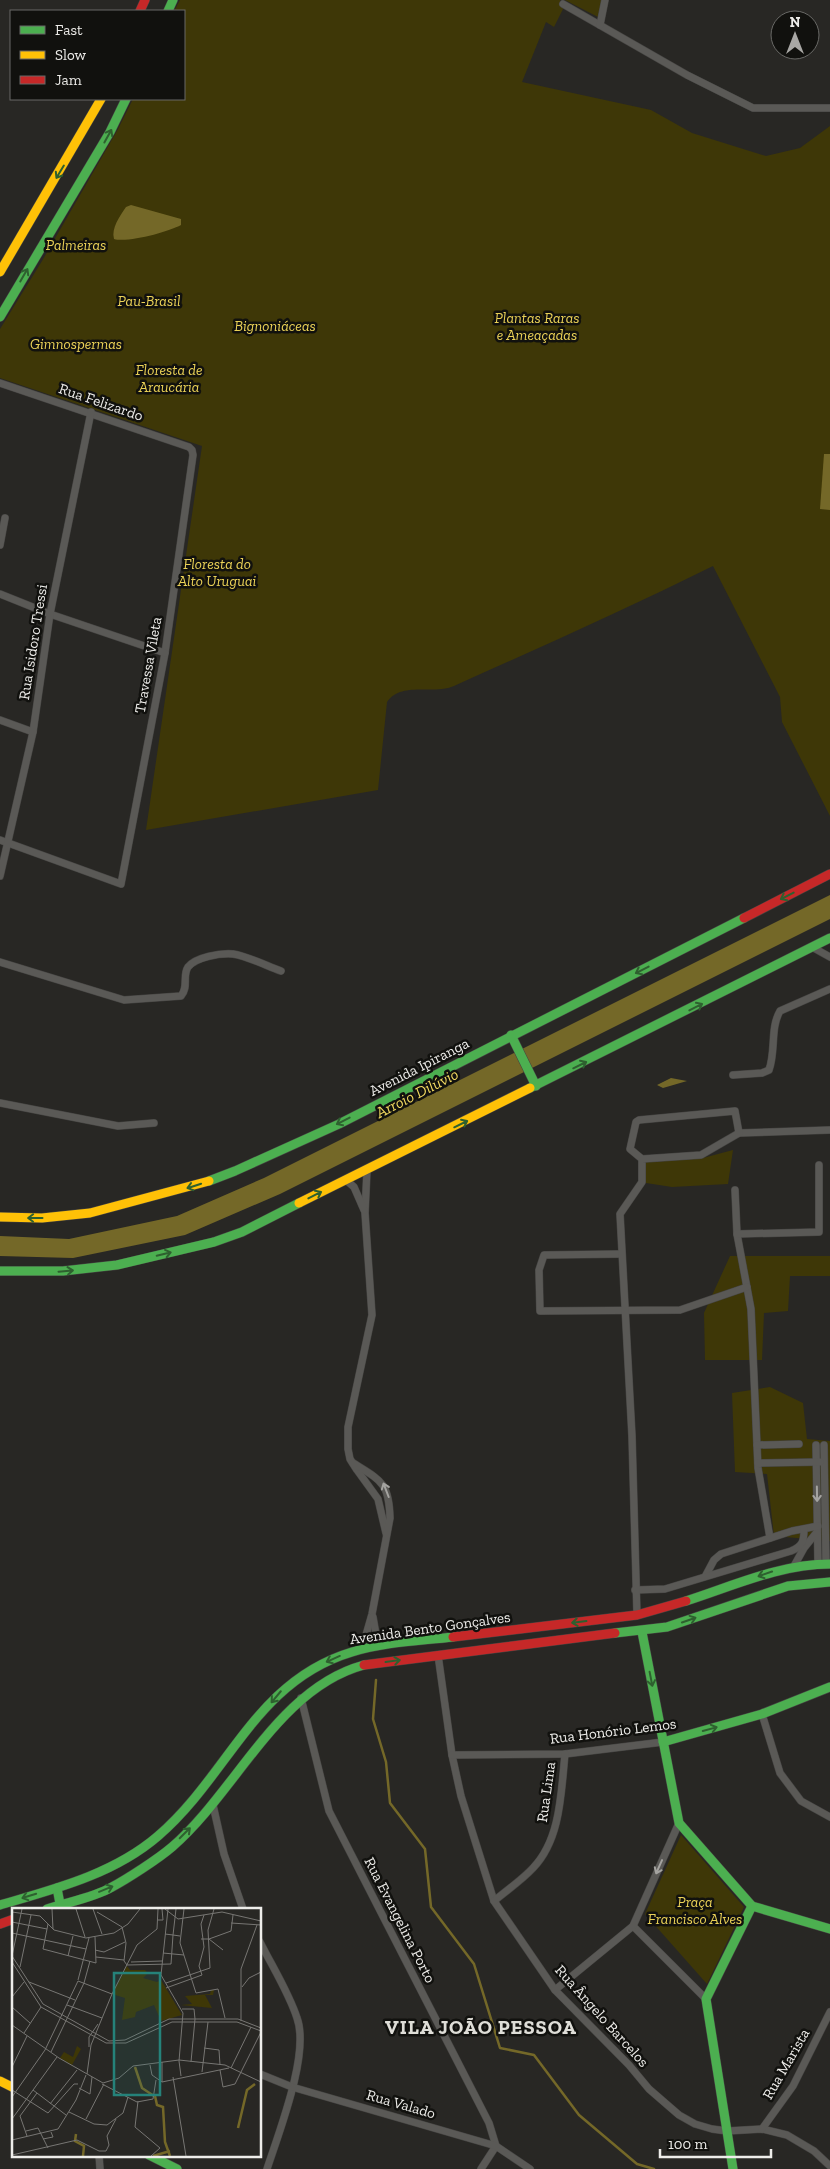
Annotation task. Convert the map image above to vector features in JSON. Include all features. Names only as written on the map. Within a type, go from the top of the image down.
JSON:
[{"type":"main road","points":[[0,272],[100,100]]},
{"type":"main road","points":[[0,317],[110,132],[126,100]]},
{"type":"main road","name":"Avenida Ipiranga","points":[[0,1217],[42,1218],[90,1213],[194,1186],[235,1171],[339,1124],[830,874]]},
{"type":"main road","points":[[0,1271],[63,1272],[117,1265],[214,1242],[242,1232],[830,938]]},
{"type":"main road","points":[[511,1035],[536,1086]]},
{"type":"main road","name":"Avenida Bento Gonçalves","points":[[0,1905],[103,1872],[139,1850],[158,1835],[198,1794],[281,1691],[314,1668],[349,1652],[362,1648],[637,1614],[660,1609],[773,1571],[794,1566],[825,1564]]},
{"type":"main road","name":"Avenida Bento Gonçalves","points":[[61,1907],[111,1888],[171,1848],[213,1805],[252,1754],[302,1698],[330,1678],[349,1669],[368,1664],[438,1655],[642,1632],[667,1627],[788,1586],[830,1582]]},
{"type":"main road","points":[[642,1632],[679,1823],[752,1906],[830,1929]]},
{"type":"main road","name":"Rua Honório Lemos","points":[[663,1742],[762,1714],[830,1686]]},
{"type":"main road","points":[[57,1888],[61,1907]]},
{"type":"main road","points":[[733,2169],[706,1999],[752,1906]]},
{"type":"main road","points":[[0,1924],[12,1920]]},
{"type":"main road","points":[[0,2081],[12,2087]]},
{"type":"main road","points":[[151,2156],[177,2169]]},
{"type":"street","points":[[600,25],[606,0]]},
{"type":"street","points":[[563,4],[687,75],[753,108],[830,108]]},
{"type":"street","name":"Rua Felizardo","points":[[0,383],[91,412],[189,447],[192,450]]},
{"type":"street","name":"Rua Isidoro Tressi","points":[[0,876],[33,732],[50,614],[91,412]]},
{"type":"street","name":"Travessa Vileta","points":[[8,842],[121,884],[166,653],[192,450]]},
{"type":"street","points":[[0,545],[6,518]]},
{"type":"street","points":[[0,594],[50,614],[166,653]]},
{"type":"street","points":[[0,720],[33,732]]},
{"type":"street","points":[[0,840],[8,842]]},
{"type":"street","points":[[812,947],[830,958]]},
{"type":"street","points":[[0,962],[124,1000],[181,996],[185,992],[186,971],[197,960],[233,954],[281,971]]},
{"type":"street","points":[[733,1075],[762,1073],[769,1070],[772,1062],[776,1018],[780,1011],[830,989]]},
{"type":"street","points":[[0,1103],[118,1126],[154,1123]]},
{"type":"street","points":[[739,1133],[734,1111],[639,1120],[636,1122],[630,1149],[642,1159],[701,1155],[739,1133],[830,1130]]},
{"type":"street","points":[[637,1614],[632,1436],[620,1214],[642,1182],[642,1159]]},
{"type":"street","points":[[737,1234],[818,1232],[819,1165]]},
{"type":"street","points":[[367,1170],[365,1213],[372,1315],[348,1427],[349,1455],[378,1499],[386,1533]]},
{"type":"street","points":[[346,1180],[354,1187],[365,1213]]},
{"type":"street","points":[[734,1190],[737,1234],[751,1309],[758,1463],[770,1538]]},
{"type":"street","points":[[621,1254],[544,1255],[539,1270],[540,1311],[680,1310],[747,1287]]},
{"type":"street","points":[[757,1445],[799,1444]]},
{"type":"street","points":[[824,1444],[821,1462],[818,1532],[825,1564]]},
{"type":"street","points":[[816,1445],[821,1462],[826,1538],[825,1564]]},
{"type":"street","points":[[758,1463],[821,1462]]},
{"type":"street","points":[[353,1463],[383,1483],[388,1491],[390,1518],[372,1614],[362,1648]]},
{"type":"street","points":[[635,1590],[666,1589],[797,1549],[803,1543],[804,1529]]},
{"type":"street","points":[[706,1576],[714,1560],[721,1554],[770,1538],[804,1529],[818,1532],[826,1538]]},
{"type":"street","points":[[794,1566],[804,1548],[818,1532]]},
{"type":"street","points":[[372,1614],[378,1646]]},
{"type":"street","name":"Rua Ângelo Barcelos","points":[[438,1655],[452,1755],[461,1796],[494,1901],[555,1990],[629,2065],[649,2089],[679,2115],[695,2124],[727,2131],[762,2129],[787,2135],[814,2151],[830,2166]]},
{"type":"street","name":"Rua Evangelina Porto","points":[[302,1698],[328,1811],[489,2124],[496,2146]]},
{"type":"street","points":[[762,1714],[780,1772],[801,1801],[830,1817]]},
{"type":"street","name":"Rua Honório Lemos","points":[[452,1755],[565,1754],[663,1742]]},
{"type":"street","name":"Rua Lima","points":[[494,1901],[534,1867],[554,1834],[560,1802],[565,1754]]},
{"type":"street","points":[[213,1805],[224,1854],[244,1908]]},
{"type":"street","points":[[555,1990],[633,1926],[679,1823]]},
{"type":"street","points":[[633,1926],[706,1999]]},
{"type":"street","points":[[261,1944],[298,2018],[301,2042],[292,2087],[268,2169]]},
{"type":"street","name":"Rua Marista","points":[[762,2129],[793,2086],[830,2012]]},
{"type":"street","name":"Rua Valado","points":[[261,2074],[292,2087],[496,2146],[530,2169]]},
{"type":"street","points":[[481,2169],[496,2146]]},
{"type":"street","points":[[99,2156],[100,2169]]},
{"type":"green space","points":[[180,0],[560,0],[563,9],[554,27],[546,22],[522,82],[651,110],[692,133],[766,156],[800,148],[830,126],[830,816],[782,722],[780,697],[713,566],[454,686],[409,690],[393,696],[387,702],[378,790],[146,830],[202,446],[0,378],[0,329],[42,261],[118,129],[132,100],[185,100],[185,10],[175,10]]},
{"type":"green space","points":[[565,0],[602,0],[598,17]]},
{"type":"green space","points":[[733,1150],[728,1184],[672,1187],[646,1183],[646,1162],[703,1158]]},
{"type":"green space","points":[[730,1256],[830,1256],[830,1276],[790,1276],[788,1311],[764,1313],[762,1360],[705,1360],[704,1313]]},
{"type":"green space","points":[[770,1387],[803,1403],[807,1439],[830,1441],[830,1541],[774,1536],[767,1474],[735,1472],[732,1393]]},
{"type":"green space","name":"Praça Francisco Alves","points":[[681,1835],[744,1907],[707,1984],[645,1914]]},
{"type":"shaded area","points":[[131,205],[181,219],[181,225],[148,236],[120,240],[114,239],[113,235],[117,222],[126,207]]},
{"type":"shaded area","points":[[824,454],[830,454],[830,510],[820,509]]},
{"type":"shaded area","name":"Arroio Dilúvio","points":[[830,895],[830,919],[280,1194],[185,1235],[73,1258],[0,1256],[0,1236],[69,1239],[177,1216],[264,1178]]},
{"type":"shaded area","points":[[671,1078],[687,1081],[663,1088],[657,1085]]},
{"type":"waterway","points":[[376,1680],[373,1719],[386,1762],[390,1803],[425,1849],[431,1907],[474,1964],[500,2048],[534,2055],[579,2115],[637,2164],[654,2169]]},
{"type":"traffic: fast","points":[[168,10],[173,0]]},
{"type":"traffic: fast","points":[[0,317],[110,132],[126,100]]},
{"type":"traffic: fast","points":[[209,1181],[339,1124],[744,918]]},
{"type":"traffic: fast","points":[[530,1088],[830,938]]},
{"type":"traffic: fast","points":[[511,1035],[536,1086]]},
{"type":"traffic: fast","points":[[0,1271],[63,1271],[117,1265],[214,1242],[242,1232],[299,1203]]},
{"type":"traffic: fast","points":[[686,1601],[775,1572],[811,1565],[830,1564]]},
{"type":"traffic: fast","points":[[615,1633],[667,1627],[788,1586],[830,1582]]},
{"type":"traffic: fast","points":[[642,1632],[679,1823],[752,1906],[830,1929]]},
{"type":"traffic: fast","points":[[0,1905],[83,1879],[122,1861],[141,1849],[183,1812],[245,1732],[267,1707],[291,1684],[319,1666],[352,1652],[377,1646],[453,1637]]},
{"type":"traffic: fast","points":[[50,1908],[105,1891],[166,1852],[217,1799],[282,1718],[307,1695],[334,1677],[364,1665]]},
{"type":"traffic: fast","points":[[663,1742],[762,1714],[830,1687]]},
{"type":"traffic: fast","points":[[57,1888],[61,1908]]},
{"type":"traffic: fast","points":[[733,2169],[706,1999],[752,1906]]},
{"type":"traffic: fast","points":[[151,2156],[177,2169]]},
{"type":"traffic: slow","points":[[0,272],[100,100]]},
{"type":"traffic: slow","points":[[299,1203],[530,1088]]},
{"type":"traffic: slow","points":[[0,1217],[42,1218],[90,1213],[209,1181]]},
{"type":"traffic: slow","points":[[0,2081],[12,2087]]},
{"type":"traffic: jam","points":[[140,10],[145,0]]},
{"type":"traffic: jam","points":[[744,918],[830,874]]},
{"type":"traffic: jam","points":[[453,1637],[637,1615],[686,1601]]},
{"type":"traffic: jam","points":[[364,1665],[615,1633]]},
{"type":"traffic: jam","points":[[0,1924],[12,1920]]},
{"type":"district","name":"VILA JOÃO PESSOA","points":[[481,2027]]},
{"type":"park label","name":"Palmeiras","points":[[76,245]]},
{"type":"park label","name":"Pau-Brasil","points":[[149,301]]},
{"type":"park label","name":"Bignoniáceas","points":[[275,326]]},
{"type":"park label","name":"Plantas Raras e Ameaçadas","points":[[537,326]]},
{"type":"park label","name":"Gimnospermas","points":[[76,344]]},
{"type":"park label","name":"Floresta de Araucária","points":[[169,378]]},
{"type":"park label","name":"Floresta do Alto Uruguai","points":[[217,572]]}]
